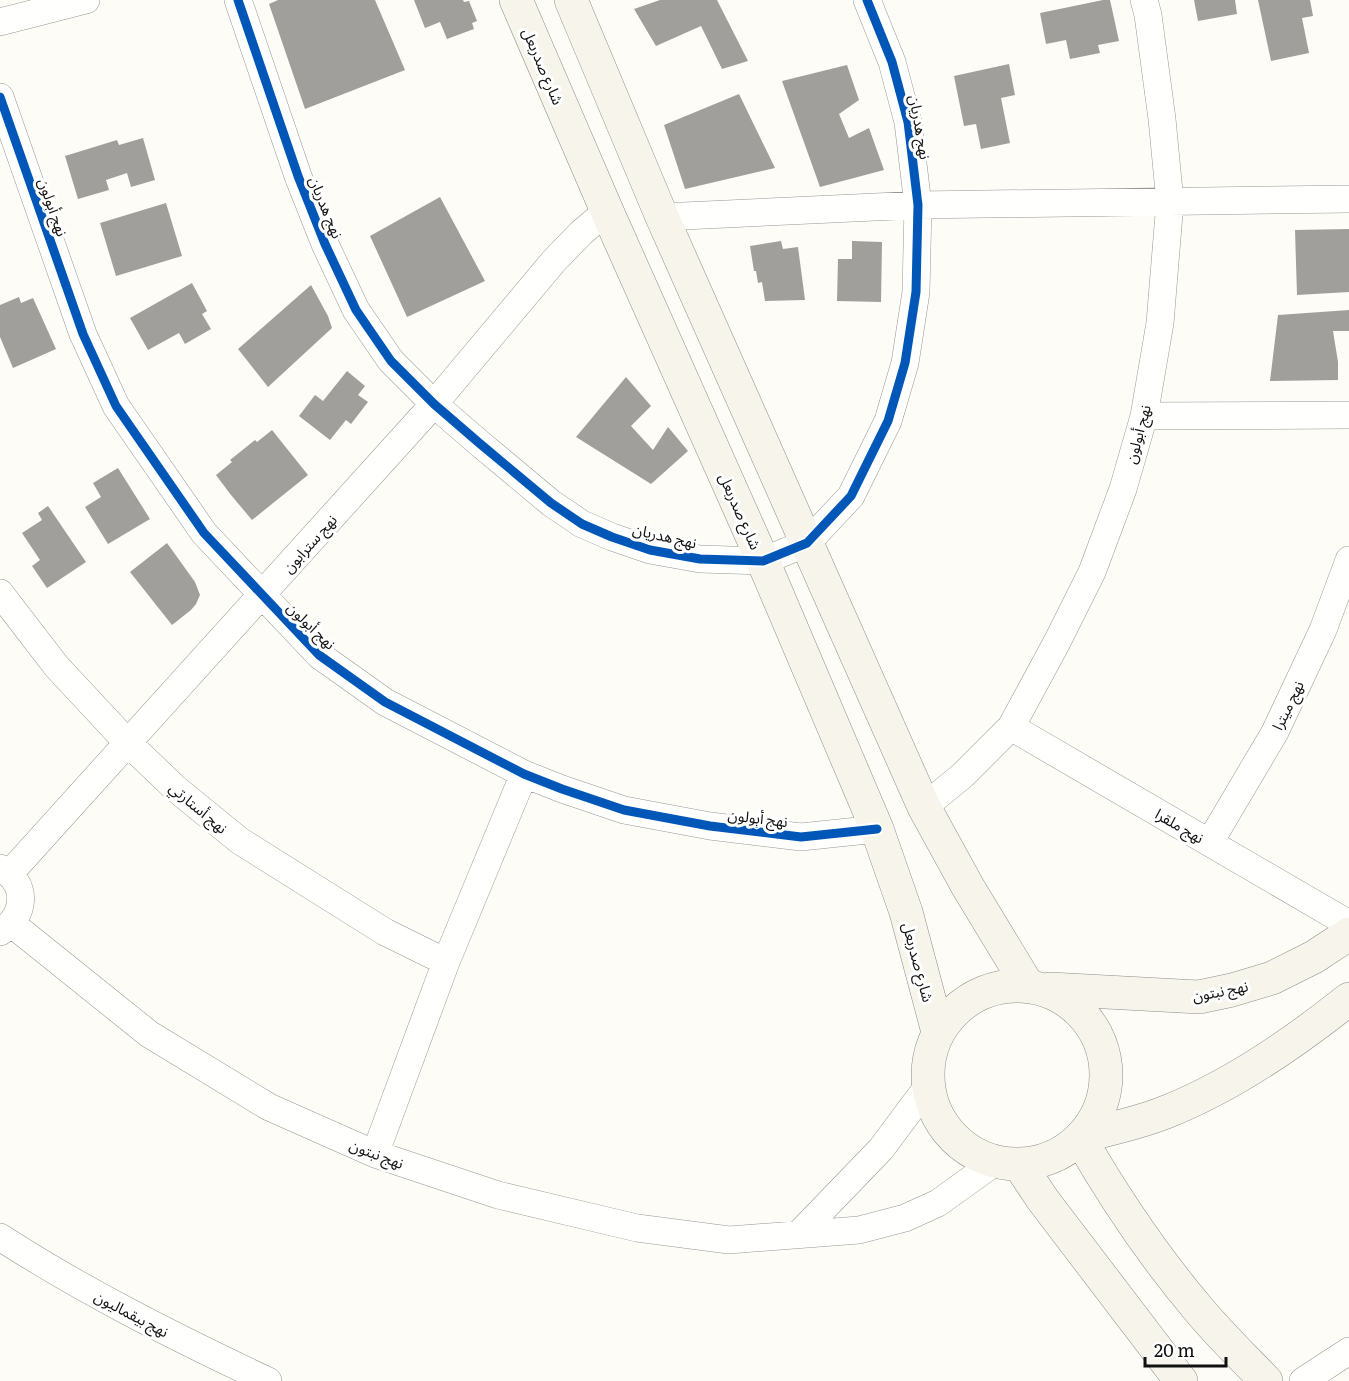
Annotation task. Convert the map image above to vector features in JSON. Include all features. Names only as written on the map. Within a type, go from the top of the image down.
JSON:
[{"type":"street","points":[[0,22],[86,0]]},
{"type":"street","name":"نهج هدريان","points":[[238,0],[298,176],[325,244],[356,310],[391,361],[434,404],[551,503],[582,524],[650,550],[700,559],[763,561],[807,543],[851,496],[888,421],[905,363],[916,292],[918,205],[908,123],[892,62],[867,0]]},
{"type":"street","name":"شارع صدربعل","points":[[516,0],[763,561],[877,829],[906,912],[938,1032]]},
{"type":"street","points":[[571,0],[662,217],[924,807],[968,887],[1036,987]]},
{"type":"street","name":"نهج أبولون","points":[[924,807],[963,775],[1011,727],[1092,572],[1122,489],[1144,416],[1160,323],[1170,202],[1161,108],[1144,0]]},
{"type":"street","name":"نهج أبولون","points":[[0,97],[83,334],[116,406],[204,533],[319,655],[385,702],[524,774],[624,810],[710,826],[801,837],[877,829]]},
{"type":"street","points":[[662,217],[918,205],[1349,199]]},
{"type":"street","name":"نهج سترابون","points":[[5,871],[262,596],[434,404],[553,262],[581,233],[607,211]]},
{"type":"street","points":[[1144,416],[1349,415]]},
{"type":"street","name":"نهج ميترا","points":[[1209,842],[1275,732],[1323,630],[1349,560]]},
{"type":"street","name":"نهج أستارتي","points":[[0,593],[57,667],[127,742],[175,788],[240,841],[385,932],[446,962]]},
{"type":"street","name":"نهج ملقرا","points":[[1011,727],[1349,924]]},
{"type":"street","points":[[375,1154],[446,962],[524,774]]},
{"type":"street","points":[[5,871],[18,885],[21,898],[19,912],[6,928]]},
{"type":"street","name":"نهج نبتون","points":[[6,928],[150,1034],[269,1107],[375,1154],[498,1195],[637,1228],[729,1240],[859,1230],[905,1218],[938,1203],[1007,1163]]},
{"type":"street","name":"نهج نبتون","points":[[1036,987],[1199,997],[1272,978],[1314,957],[1349,934]]},
{"type":"street","points":[[1081,1137],[1101,1105],[1107,1069],[1097,1034],[1075,1006],[1036,987],[1001,986],[976,995],[954,1011],[938,1032],[929,1058],[928,1086],[935,1112],[950,1134],[970,1152],[1007,1163],[1052,1157],[1081,1137],[1166,1112],[1214,1090],[1301,1035],[1349,999]]},
{"type":"street","points":[[799,1234],[881,1149],[928,1086]]},
{"type":"street","points":[[1081,1137],[1115,1199],[1146,1241],[1200,1311],[1266,1381]]},
{"type":"street","points":[[1007,1163],[1043,1200],[1181,1381]]},
{"type":"street","name":"نهج بيقماليون","points":[[0,1237],[86,1289],[268,1381]]},
{"type":"street","points":[[1303,1381],[1349,1351]]},
{"type":"building","points":[[278,0],[375,0],[405,70],[305,109],[269,4]]},
{"type":"building","points":[[414,0],[469,1],[477,21],[472,23],[474,29],[447,39],[440,22],[425,28]]},
{"type":"building","points":[[660,0],[717,0],[748,61],[722,69],[701,26],[656,46],[634,9]]},
{"type":"building","points":[[1110,0],[1119,41],[1098,45],[1100,53],[1070,59],[1066,40],[1046,44],[1040,13]]},
{"type":"building","points":[[1194,0],[1235,0],[1237,14],[1198,21]]},
{"type":"building","points":[[1258,0],[1310,0],[1313,16],[1302,18],[1309,53],[1271,61]]},
{"type":"building","points":[[1009,64],[1015,95],[1001,98],[1010,143],[981,149],[976,124],[964,126],[954,76]]},
{"type":"building","points":[[847,65],[859,100],[839,114],[849,138],[869,128],[884,170],[820,187],[782,81]]},
{"type":"building","points":[[739,94],[775,168],[685,189],[664,125]]},
{"type":"building","points":[[143,138],[155,180],[131,187],[127,173],[106,180],[109,190],[78,199],[65,156],[117,140],[119,145]]},
{"type":"building","points":[[440,197],[485,281],[407,317],[370,236]]},
{"type":"building","points":[[166,203],[182,256],[116,276],[100,223]]},
{"type":"building","points":[[1349,229],[1349,292],[1297,295],[1295,230]]},
{"type":"building","points":[[781,241],[783,249],[798,247],[805,300],[765,301],[762,282],[758,283],[756,271],[754,271],[750,246]]},
{"type":"building","points":[[852,241],[882,242],[881,302],[837,301],[838,259],[852,259]]},
{"type":"building","points":[[192,283],[207,311],[202,314],[211,329],[185,344],[179,333],[148,350],[130,318]]},
{"type":"building","points":[[311,285],[332,328],[268,387],[238,349]]},
{"type":"building","points":[[19,297],[21,303],[33,298],[56,349],[13,368],[0,337],[0,305]]},
{"type":"building","points":[[1349,310],[1349,331],[1333,331],[1338,362],[1338,380],[1270,381],[1278,315]]},
{"type":"building","points":[[347,371],[365,386],[358,395],[368,402],[351,424],[346,420],[330,440],[299,416],[315,395],[323,401]]},
{"type":"building","points":[[626,377],[651,406],[631,426],[653,450],[668,427],[688,451],[651,484],[576,437]]},
{"type":"building","points":[[272,430],[308,475],[252,520],[216,475],[232,462],[230,460]]},
{"type":"building","points":[[118,468],[150,519],[108,544],[85,507],[101,497],[93,483]]},
{"type":"building","points":[[48,506],[86,562],[47,588],[32,566],[40,560],[22,533],[42,520],[38,513]]},
{"type":"building","points":[[167,543],[195,582],[200,595],[191,610],[172,625],[130,572]]},
{"type":"cycle path","points":[[238,0],[298,176],[325,244],[356,310],[391,361],[434,404],[478,442],[551,503],[582,524],[650,550],[700,559],[763,561],[807,543],[851,496],[888,421],[905,363],[916,292],[918,205],[908,122],[892,62],[867,0]]},
{"type":"cycle path","points":[[0,97],[83,334],[116,406],[204,533],[319,655],[385,702],[524,774],[624,810],[710,826],[801,837],[877,829]]}]
